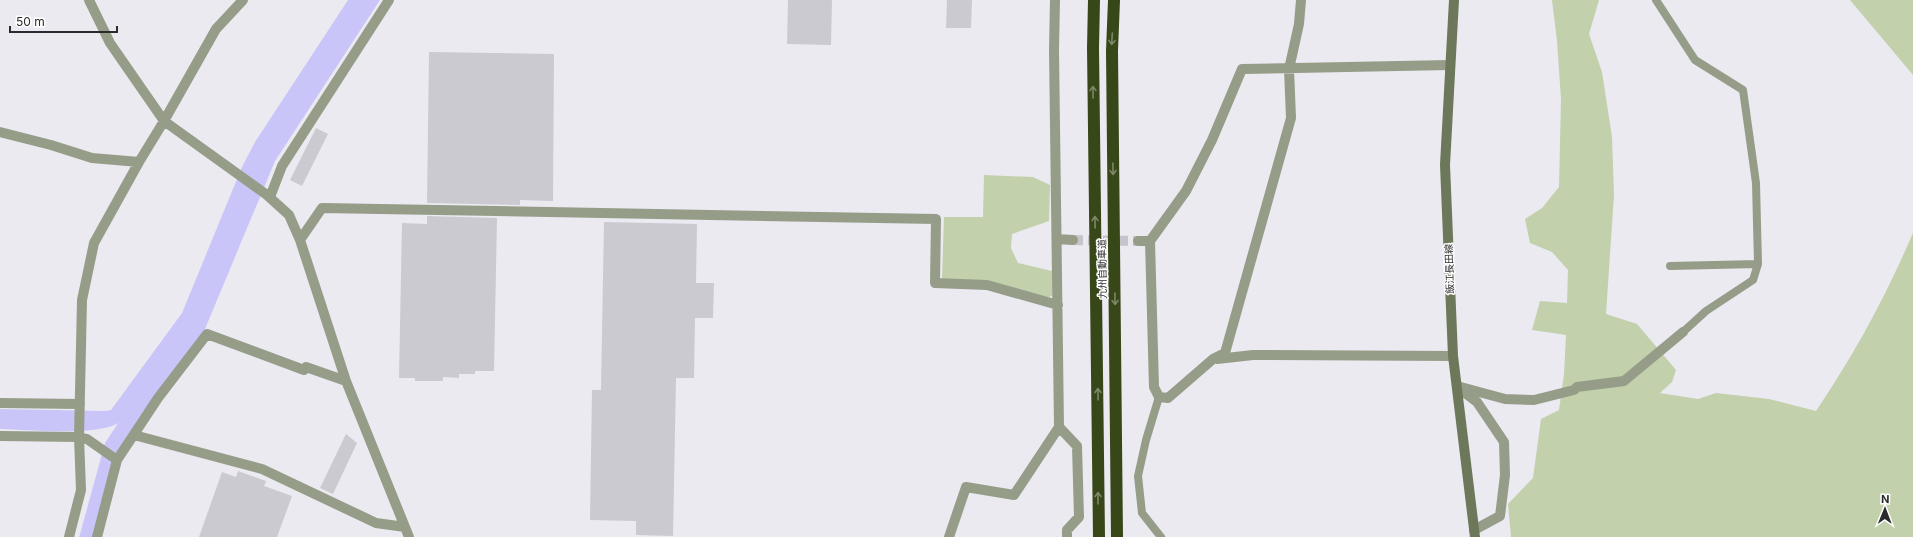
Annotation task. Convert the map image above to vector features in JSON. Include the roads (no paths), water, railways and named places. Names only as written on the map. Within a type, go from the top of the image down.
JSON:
[{"type":"highway","name":"九州自動車道","points":[[1094,0],[1093,48],[1099,537]]},
{"type":"highway","name":"九州自動車道","points":[[1114,0],[1112,51],[1117,536]]},
{"type":"main road","name":"飯江長田線","points":[[1454,0],[1445,165],[1453,356],[1475,534]]},
{"type":"street","points":[[89,0],[110,43],[164,122],[268,196],[289,215],[300,240],[346,381],[407,534]]},
{"type":"street","points":[[69,537],[81,490],[80,404],[82,300],[94,243],[216,29],[243,0]]},
{"type":"street","points":[[268,196],[282,166],[389,0]]},
{"type":"street","points":[[949,537],[966,487],[1014,495],[1059,427],[1054,50],[1056,0]]},
{"type":"street","points":[[1301,0],[1299,24],[1289,69],[1291,118],[1225,353],[1213,359],[1168,398],[1159,397],[1154,386],[1150,241],[1186,191],[1212,140],[1242,69],[1289,69],[1450,64]]},
{"type":"street","points":[[0,132],[51,145],[92,158],[139,162]]},
{"type":"street","points":[[300,240],[322,208],[936,219],[935,283],[987,285],[1058,305]]},
{"type":"street","points":[[1057,239],[1073,240]]},
{"type":"street","points":[[1138,241],[1150,241]]},
{"type":"street","points":[[1457,386],[1505,399],[1534,400],[1574,390],[1577,387],[1624,381],[1683,332]]},
{"type":"street","points":[[97,537],[118,460],[158,398],[207,334],[304,370],[306,367],[346,381]]},
{"type":"street","points":[[1213,359],[1254,355],[1453,356]]},
{"type":"street","points":[[1457,386],[1478,402],[1504,442],[1505,475],[1500,516],[1475,534]]},
{"type":"street","points":[[0,403],[80,404]]},
{"type":"street","points":[[1059,427],[1077,446],[1079,517],[1067,530],[1067,537]]},
{"type":"street","points":[[134,434],[262,469],[376,523],[407,534]]},
{"type":"street","points":[[0,436],[80,437],[87,439],[118,460]]},
{"type":"lane","points":[[1656,0],[1695,60],[1743,90],[1756,183],[1758,264],[1753,280],[1706,311],[1683,332]]},
{"type":"lane","points":[[1670,266],[1758,264]]},
{"type":"lane","points":[[1159,397],[1146,440],[1138,476],[1142,513],[1161,537]]},
{"type":"waterway","points":[[87,537],[112,446],[149,389]]},
{"type":"tunnel","points":[[1073,240],[1138,241]]}]
